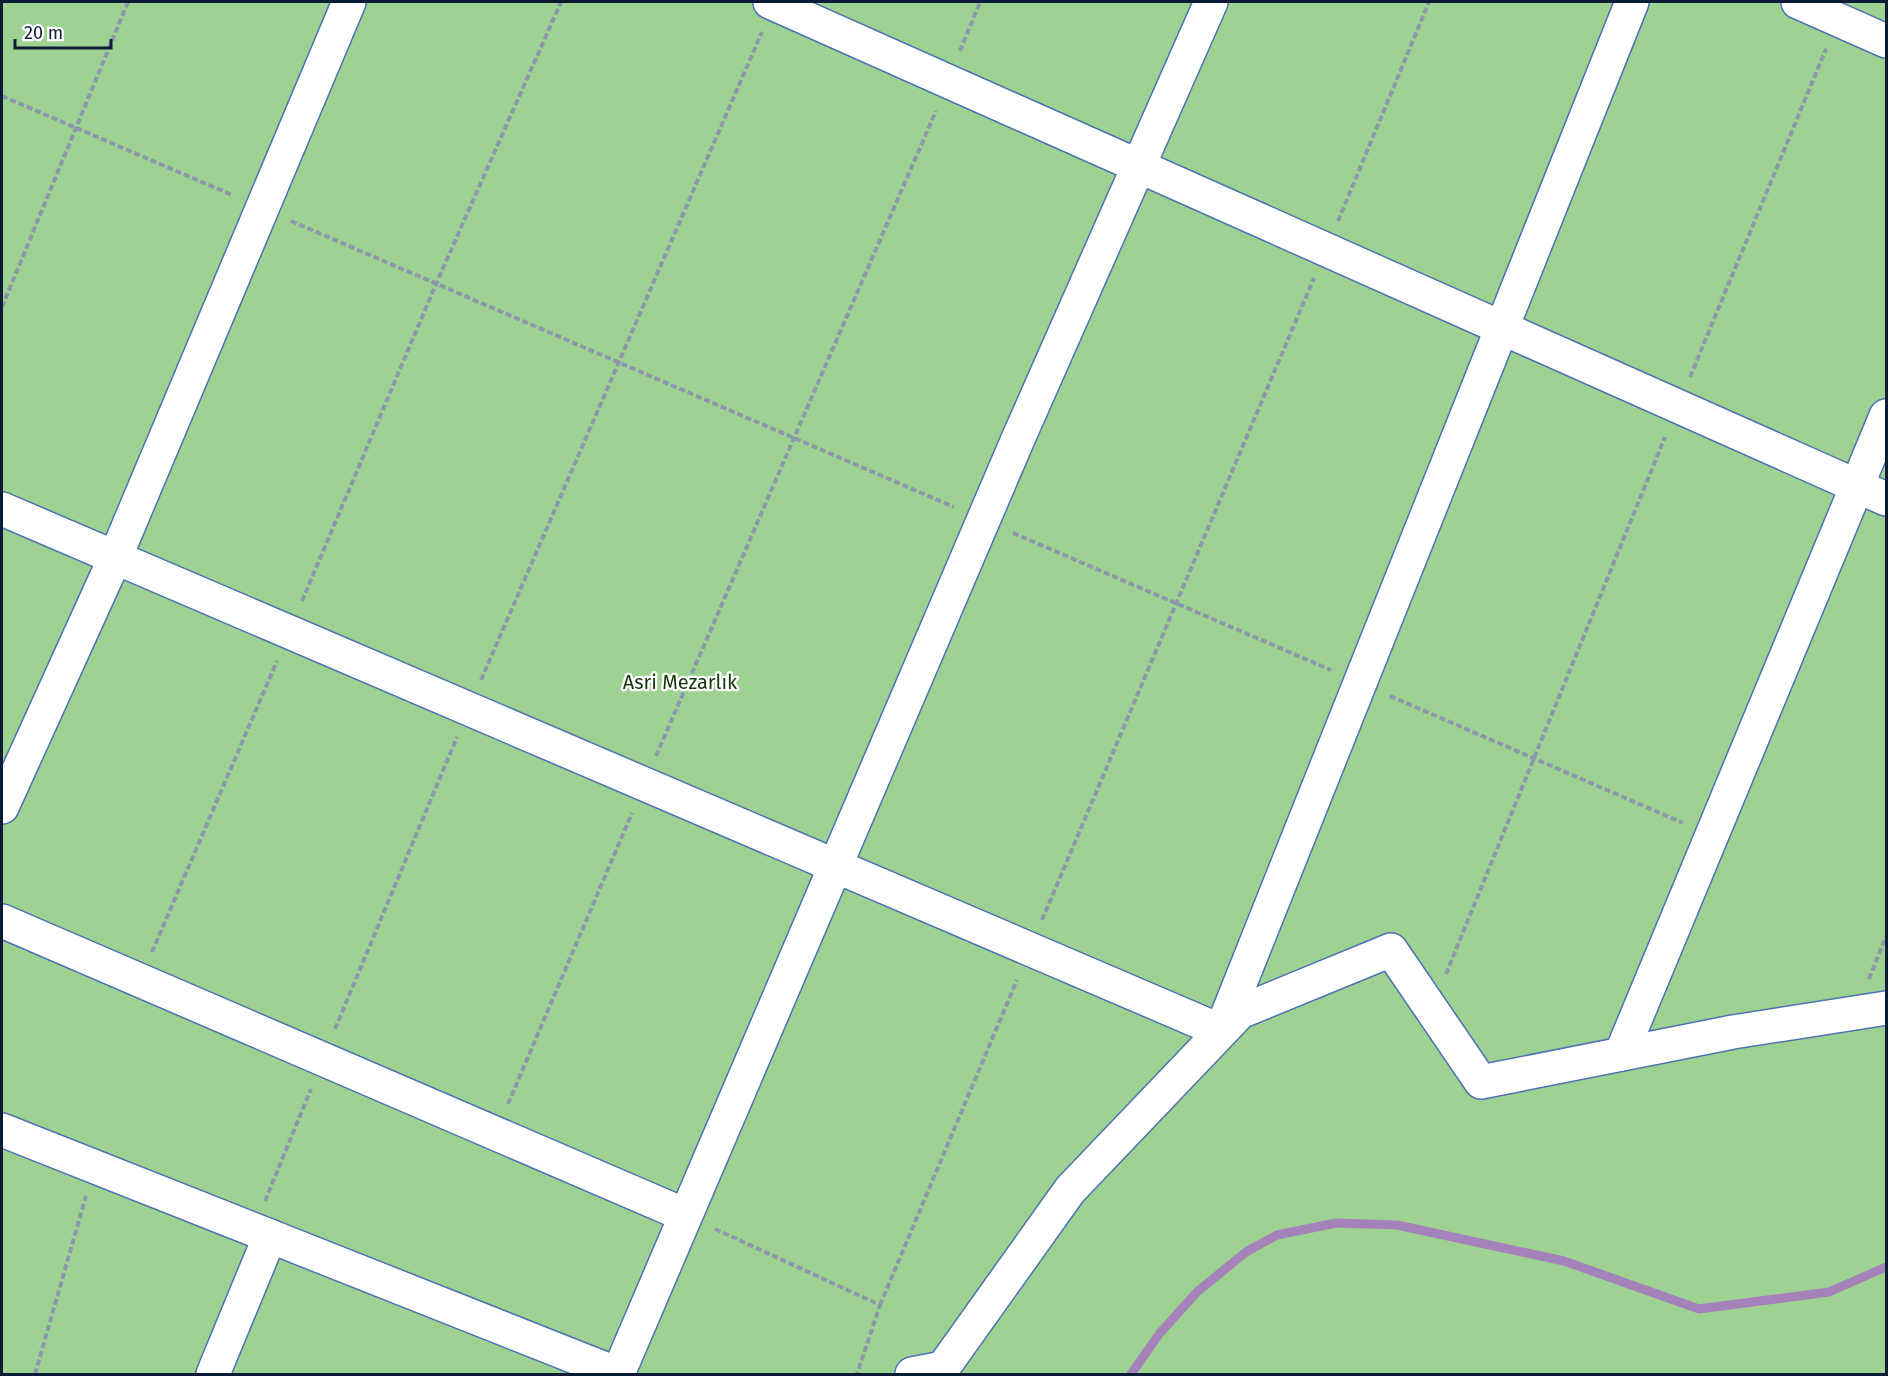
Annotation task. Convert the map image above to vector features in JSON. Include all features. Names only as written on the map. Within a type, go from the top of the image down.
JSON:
[{"type":"street","points":[[2,807],[115,558],[349,2]]},
{"type":"street","points":[[773,2],[1887,499]]},
{"type":"street","points":[[2,1130],[621,1374],[686,1215],[983,520],[1211,2]]},
{"type":"street","points":[[1221,1031],[1632,2]]},
{"type":"street","points":[[1798,2],[1887,41]]},
{"type":"street","points":[[1621,1054],[1887,416]]},
{"type":"street","points":[[2,509],[1221,1031]]},
{"type":"street","points":[[2,921],[686,1215]]},
{"type":"street","points":[[912,1374],[943,1368],[1070,1190],[1240,1012],[1391,950],[1481,1082],[1733,1032],[1887,1008]]},
{"type":"street","points":[[213,1374],[262,1233]]},
{"type":"path","points":[[2,307],[74,127],[128,2]]},
{"type":"path","points":[[139,981],[436,284],[561,2]]},
{"type":"path","points":[[262,1233],[323,1059],[469,709],[773,2]]},
{"type":"path","points":[[495,1133],[644,784],[796,439],[980,2]]},
{"type":"path","points":[[857,1374],[880,1305],[1429,2]]},
{"type":"path","points":[[1432,1010],[1533,757],[1838,20]]},
{"type":"path","points":[[2,96],[1712,835]]},
{"type":"path","points":[[35,1374],[95,1167]]},
{"type":"path","points":[[686,1215],[880,1305]]},
{"type":"green space","name":"Asri Mezarlık","points":[[2,2],[1886,2],[1886,1374],[2,1374]]},
{"type":"waterway","points":[[1131,1374],[1160,1333],[1197,1292],[1246,1252],[1277,1235],[1336,1223],[1397,1225],[1564,1261],[1699,1309],[1829,1292],[1886,1267]]}]
